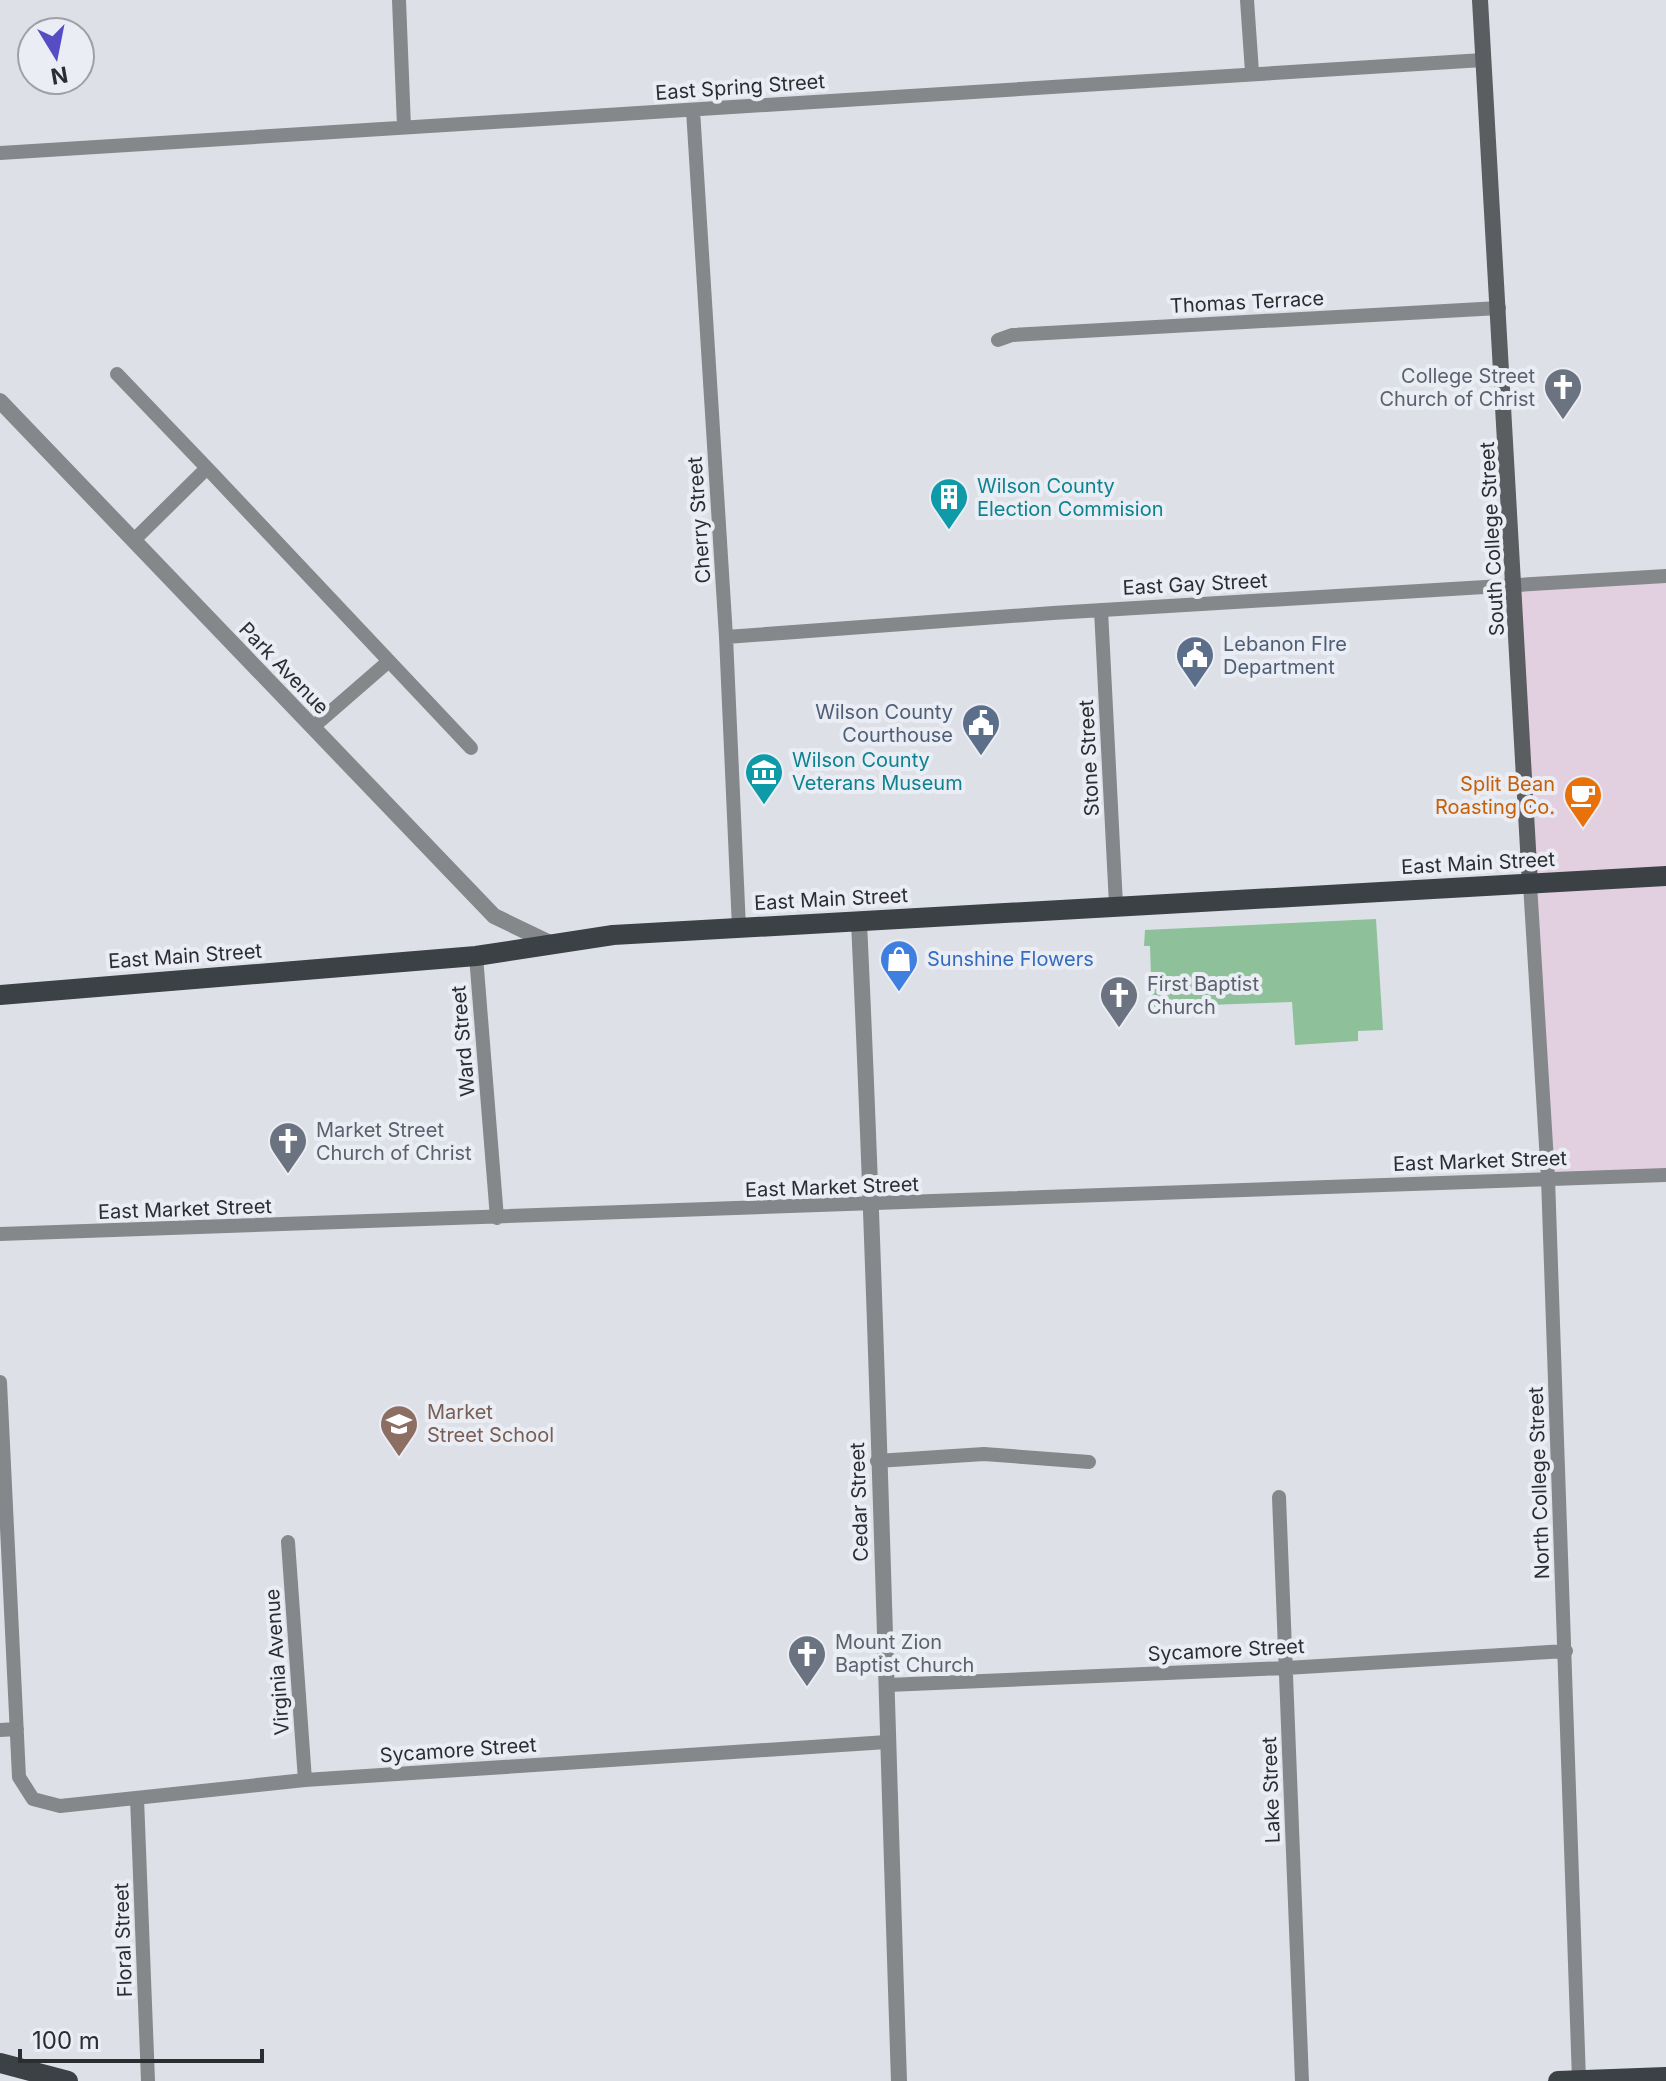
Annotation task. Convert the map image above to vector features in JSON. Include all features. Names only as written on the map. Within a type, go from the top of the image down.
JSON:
[{"type":"main road","name":"South College Street","points":[[1480,0],[1530,884]]},
{"type":"main road","name":"East Main Street","points":[[0,995],[476,956],[613,935],[1666,876]]},
{"type":"main road","points":[[0,2063],[68,2081]]},
{"type":"main road","points":[[1558,2081],[1666,2077]]},
{"type":"street","points":[[399,0],[404,127]]},
{"type":"street","points":[[1247,0],[1252,72]]},
{"type":"street","name":"East Spring Street","points":[[0,153],[1252,72],[1483,60]]},
{"type":"street","name":"Cherry Street","points":[[693,110],[726,637],[739,928]]},
{"type":"street","name":"Thomas Terrace","points":[[998,340],[1012,335],[1499,308]]},
{"type":"street","points":[[117,374],[471,748]]},
{"type":"street","name":"Park Avenue","points":[[0,401],[494,916],[552,944]]},
{"type":"street","points":[[134,540],[207,468]]},
{"type":"street","name":"East Gay Street","points":[[726,637],[1101,610],[1666,576]]},
{"type":"street","name":"Stone Street","points":[[1101,610],[1116,905]]},
{"type":"street","points":[[313,727],[389,661]]},
{"type":"street","name":"North College Street","points":[[1530,884],[1548,1178],[1579,2080]]},
{"type":"street","name":"Cedar Street","points":[[859,922],[873,1205],[877,1461],[888,1685],[887,1742],[899,2081]]},
{"type":"street","name":"Ward Street","points":[[476,956],[497,1218]]},
{"type":"street","name":"East Market Street","points":[[0,1234],[1666,1175]]},
{"type":"street","points":[[0,1382],[5,1561],[17,1729],[0,1730]]},
{"type":"street","points":[[877,1461],[984,1454],[1089,1462]]},
{"type":"street","name":"Lake Street","points":[[1279,1497],[1302,2081]]},
{"type":"street","name":"Virginia Avenue","points":[[288,1542],[305,1780]]},
{"type":"street","name":"Sycamore Street","points":[[888,1685],[1286,1668],[1566,1651]]},
{"type":"street","name":"Sycamore Street","points":[[17,1729],[19,1777],[33,1799],[60,1806],[305,1780],[887,1742]]},
{"type":"street","name":"Floral Street","points":[[137,1798],[148,2081]]},
{"type":"shaded area","points":[[1666,576],[1666,1174],[1548,1178],[1512,586]]},
{"type":"green space","points":[[1376,919],[1383,1030],[1358,1031],[1358,1041],[1295,1045],[1292,1002],[1152,1007],[1150,946],[1144,946],[1145,930]]},
{"type":"place","name":"College Street Church of Christ","points":[[1563,421]]},
{"type":"place","name":"Wilson County Election Commision","points":[[949,531]]},
{"type":"place","name":"Lebanon FIre Department","points":[[1195,689]]},
{"type":"place","name":"Wilson County Courthouse","points":[[981,757]]},
{"type":"place","name":"Wilson County Veterans Museum","points":[[764,806]]},
{"type":"place","name":"Split Bean Roasting Co.","points":[[1583,829]]},
{"type":"place","name":"Sunshine Flowers","points":[[899,993]]},
{"type":"place","name":"First Baptist Church","points":[[1119,1029]]},
{"type":"place","name":"Market Street Church of Christ","points":[[288,1175]]},
{"type":"place","name":"Market Street School","points":[[399,1458]]},
{"type":"place","name":"Mount Zion Baptist Church","points":[[807,1688]]}]
